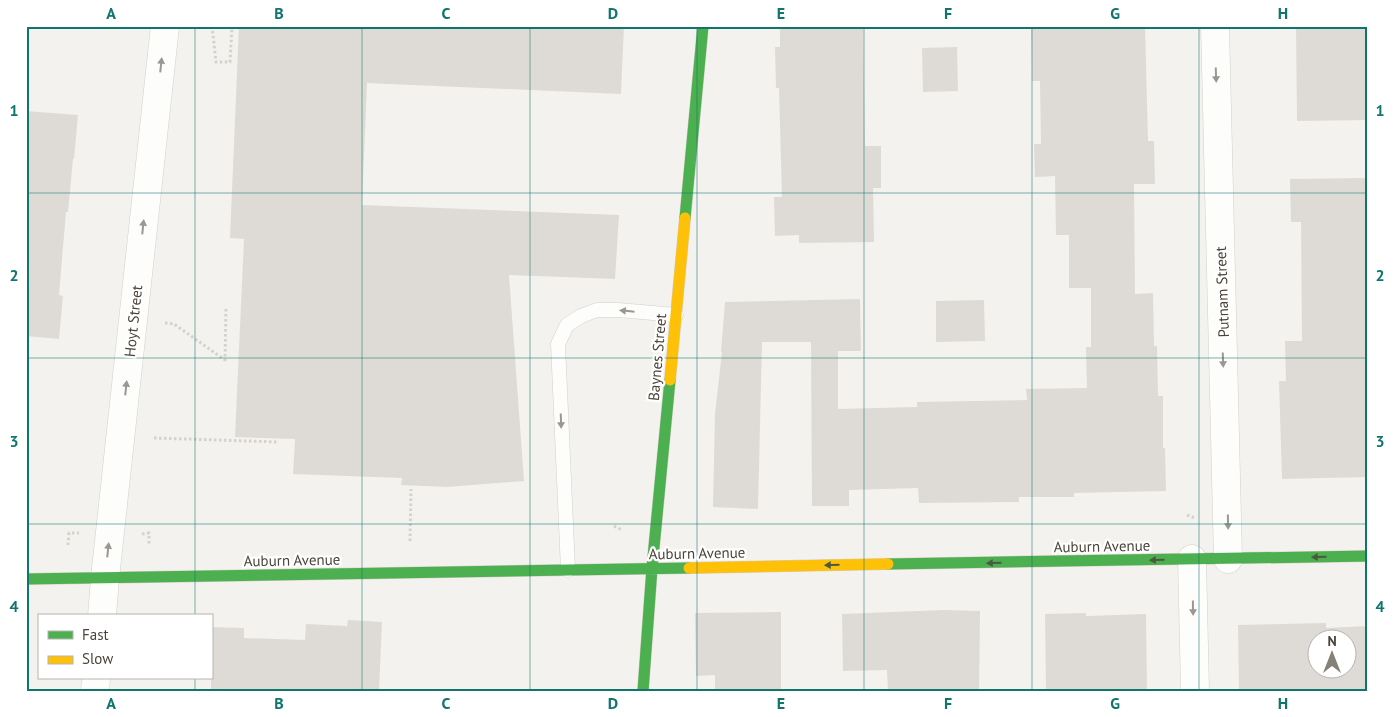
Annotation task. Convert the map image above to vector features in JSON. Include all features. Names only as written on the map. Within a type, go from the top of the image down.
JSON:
[{"type":"street","name":"Hoyt Street","points":[[102,614],[166,26]]},
{"type":"street","name":"Baynes Street","points":[[643,691],[652,568],[703,26]]},
{"type":"street","name":"Putnam Street","points":[[1215,26],[1228,559]]},
{"type":"street","name":"Auburn Avenue","points":[[26,579],[1368,556]]},
{"type":"street","points":[[1192,559],[1195,691]]},
{"type":"lane","points":[[568,570],[558,344],[567,325],[581,316],[597,310],[676,315]]},
{"type":"path","points":[[212,26],[216,62],[230,62],[232,26]]},
{"type":"path","points":[[164,323],[174,324],[225,360],[226,306]]},
{"type":"path","points":[[154,438],[280,442]]},
{"type":"path","points":[[410,543],[411,489]]},
{"type":"path","points":[[614,526],[625,532]]},
{"type":"path","points":[[68,546],[69,533]]},
{"type":"path","points":[[149,533],[149,545]]},
{"type":"building","points":[[239,26],[624,26],[621,94],[367,83],[362,205],[619,215],[615,279],[509,275],[524,481],[447,487],[401,485],[402,478],[293,474],[295,439],[235,437],[244,239],[230,238]]},
{"type":"building","points":[[780,26],[863,26],[865,146],[881,146],[881,188],[873,188],[874,242],[799,243],[799,235],[775,236],[774,197],[782,197],[779,88],[776,88],[775,47],[780,47]]},
{"type":"building","points":[[1031,26],[1145,26],[1148,141],[1154,141],[1155,184],[1134,184],[1135,294],[1153,293],[1154,346],[1157,346],[1158,396],[1163,396],[1163,448],[1165,448],[1166,491],[1074,493],[1074,497],[1019,497],[1019,502],[919,503],[918,488],[849,490],[849,506],[812,506],[811,342],[762,342],[758,509],[713,507],[715,414],[725,302],[860,299],[861,351],[838,351],[838,409],[917,407],[917,402],[1027,400],[1026,389],[1087,388],[1086,347],[1091,347],[1091,288],[1069,288],[1069,235],[1056,235],[1055,176],[1035,177],[1034,144],[1041,144],[1040,81],[1032,81]]},
{"type":"building","points":[[1296,26],[1368,26],[1368,120],[1297,121]]},
{"type":"building","points":[[957,47],[958,91],[923,92],[922,48]]},
{"type":"building","points":[[26,111],[78,115],[68,212],[66,212],[59,295],[63,296],[59,339],[26,336]]},
{"type":"building","points":[[1368,178],[1368,336],[1365,336],[1368,477],[1282,479],[1279,381],[1286,381],[1285,341],[1302,341],[1301,222],[1291,222],[1290,179]]},
{"type":"building","points":[[984,300],[985,341],[936,342],[936,301]]},
{"type":"building","points":[[944,610],[980,611],[979,691],[888,691],[887,670],[843,671],[842,614]]},
{"type":"building","points":[[781,612],[781,691],[715,691],[715,675],[696,676],[695,613]]},
{"type":"building","points":[[1086,613],[1086,616],[1146,614],[1147,691],[1046,691],[1045,614]]},
{"type":"building","points":[[348,620],[382,622],[379,691],[211,691],[212,627],[244,628],[244,638],[305,640],[306,624],[347,626]]},
{"type":"building","points":[[1326,623],[1326,628],[1368,626],[1368,691],[1239,691],[1238,625]]},
{"type":"traffic: fast","points":[[685,218],[703,26]]},
{"type":"traffic: fast","points":[[643,691],[652,568],[670,380]]},
{"type":"traffic: fast","points":[[888,564],[1368,556]]},
{"type":"traffic: fast","points":[[26,579],[689,568]]},
{"type":"traffic: slow","points":[[670,380],[685,218]]},
{"type":"traffic: slow","points":[[689,568],[888,564]]}]
